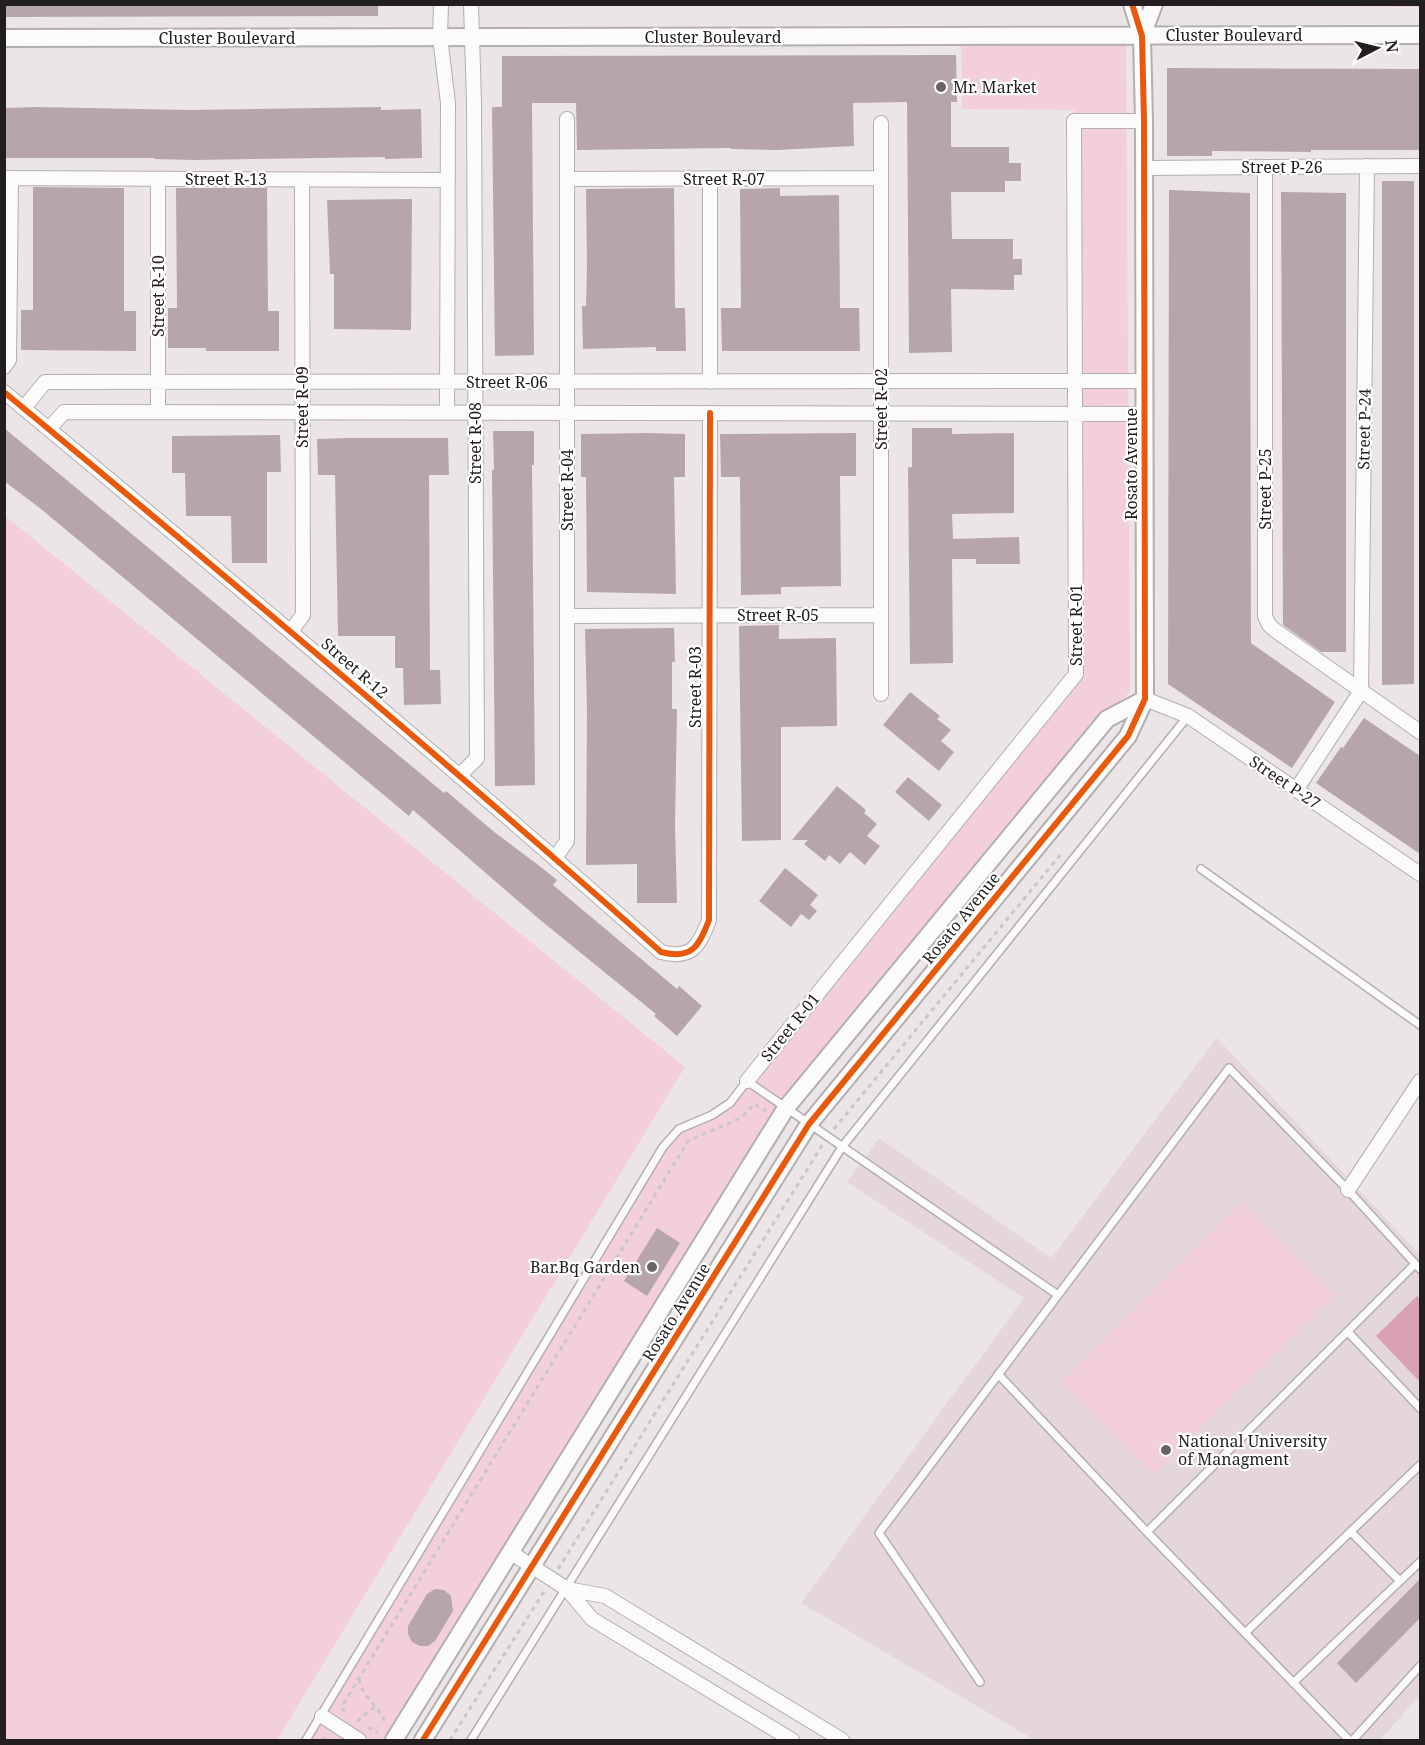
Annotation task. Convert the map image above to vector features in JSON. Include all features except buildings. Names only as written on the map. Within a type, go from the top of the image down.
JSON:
[{"type":"street","name":"Street R-08","points":[[441,4],[440,37],[448,103],[447,413]]},
{"type":"street","name":"Street R-08","points":[[459,776],[477,758],[474,102],[471,4]]},
{"type":"street","name":"Rosato Avenue","points":[[423,1740],[809,1124],[1128,736],[1145,699],[1144,121],[1142,36],[1132,4]]},
{"type":"street","name":"Rosato Avenue","points":[[1142,36],[1154,4]]},
{"type":"street","name":"Cluster Boulevard","points":[[4,38],[1420,35]]},
{"type":"street","name":"Street R-04","points":[[555,858],[567,841],[567,119]]},
{"type":"street","name":"Street R-01","points":[[747,1081],[1076,674],[1074,121],[1144,121]]},
{"type":"street","name":"Street R-02","points":[[881,123],[881,694]]},
{"type":"street","points":[[447,136],[474,136]]},
{"type":"street","name":"Street P-24","points":[[1361,691],[1367,166]]},
{"type":"street","name":"Street P-26","points":[[1144,168],[1420,166]]},
{"type":"street","name":"Street P-25","points":[[1265,167],[1265,616],[1269,625],[1276,631],[1420,732]]},
{"type":"street","points":[[4,367],[9,360],[8,178]]},
{"type":"street","name":"Street R-13","points":[[8,178],[447,180]]},
{"type":"street","name":"Street R-07","points":[[567,179],[881,178]]},
{"type":"street","name":"Street R-10","points":[[158,179],[158,412]]},
{"type":"street","points":[[710,179],[710,382]]},
{"type":"street","name":"Street R-09","points":[[291,631],[303,615],[302,180]]},
{"type":"street","name":"Street R-06","points":[[24,408],[45,382],[1144,381]]},
{"type":"street","name":"Street R-12","points":[[4,392],[291,631],[662,952],[675,956],[688,953]]},
{"type":"street","name":"Street R-06","points":[[49,429],[64,412],[1144,414]]},
{"type":"street","name":"Street R-03","points":[[688,953],[701,941],[709,920],[710,413]]},
{"type":"street","name":"Street R-05","points":[[567,616],[880,615]]},
{"type":"street","points":[[1296,790],[1361,691]]},
{"type":"street","name":"Rosato Avenue","points":[[394,1740],[786,1108],[1107,719],[1145,699]]},
{"type":"street","name":"Street P-27","points":[[1145,699],[1188,716],[1420,874]]},
{"type":"street","points":[[1348,1190],[1420,1081]]},
{"type":"street","points":[[510,1552],[567,1589],[592,1619],[792,1740]]},
{"type":"street","points":[[567,1589],[605,1596],[842,1740]]},
{"type":"street","points":[[322,1716],[359,1740]]},
{"type":"lane","points":[[471,1740],[842,1147],[1188,716]]},
{"type":"lane","points":[[1201,869],[1420,1025]]},
{"type":"lane","points":[[980,1682],[879,1533],[1229,1068],[1348,1190],[1418,1266],[1348,1332],[1147,1532]]},
{"type":"lane","points":[[306,1740],[663,1147],[679,1129],[712,1115],[730,1103],[747,1081],[1058,1295]]},
{"type":"lane","points":[[1348,1332],[1420,1408]]},
{"type":"lane","points":[[998,1374],[1147,1532],[1351,1740],[1420,1666]]},
{"type":"lane","points":[[1245,1633],[1420,1465]]},
{"type":"lane","points":[[1351,1532],[1400,1581]]},
{"type":"lane","points":[[1293,1683],[1420,1562]]},
{"type":"path","points":[[348,1715],[343,1709],[344,1703],[688,1141],[742,1117],[754,1104],[766,1111]]},
{"type":"path","points":[[359,1678],[362,1691],[376,1706],[385,1722]]},
{"type":"path","points":[[357,1721],[376,1706]]},
{"type":"path","points":[[368,1727],[378,1732]]},
{"type":"shaded area","points":[[1420,4],[1420,7],[1182,6]]},
{"type":"shaded area","points":[[961,36],[1126,36],[1130,691],[786,1108],[394,1740],[306,1740],[663,1147],[679,1129],[730,1103],[1076,674],[1074,110],[962,109]]},
{"type":"shaded area","points":[[4,515],[685,1067],[277,1740],[5,1740]]},
{"type":"shaded area","name":"National University of Managment","points":[[1217,1038],[1420,1255],[1420,1695],[1380,1740],[1035,1740],[801,1603],[1024,1298],[847,1182],[879,1138],[1051,1258]]},
{"type":"shaded area","points":[[1242,1202],[1334,1295],[1153,1475],[1062,1382]]},
{"type":"shaded area","points":[[1417,1296],[1420,1300],[1420,1382],[1376,1336]]},
{"type":"cycle path","points":[[423,1740],[809,1124],[1128,736],[1145,699],[1144,121],[1142,36],[1132,4]]},
{"type":"cycle path","points":[[4,392],[335,669],[661,952],[672,954],[680,954],[693,949],[702,937],[709,920],[710,413]]},
{"type":"place","name":"Mr. Market","points":[[941,87]]},
{"type":"place","name":"Bar.Bq Garden","points":[[652,1267]]},
{"type":"place","name":"National University of Managment","points":[[1166,1450]]}]
